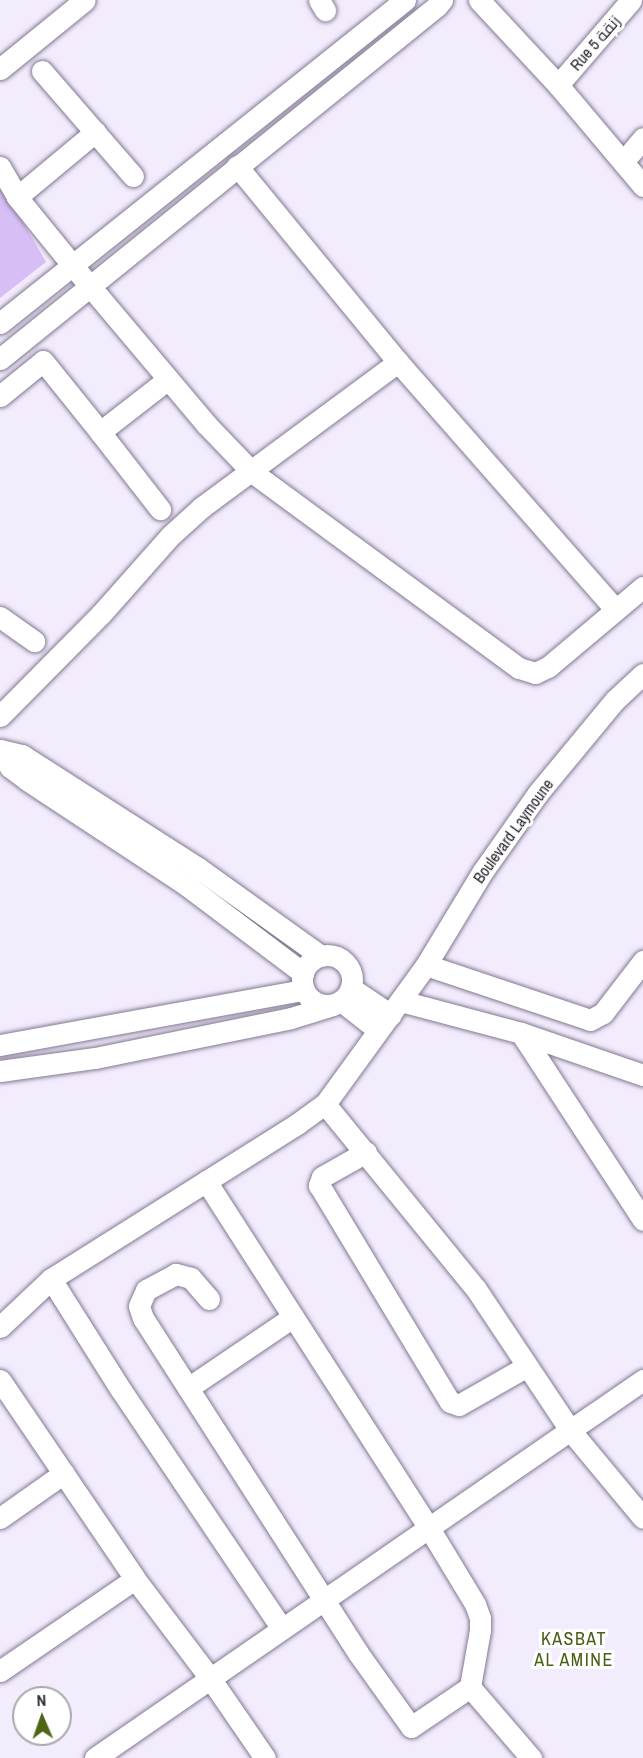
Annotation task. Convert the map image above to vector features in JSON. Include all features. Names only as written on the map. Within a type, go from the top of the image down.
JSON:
[{"type":"street","points":[[0,69],[85,0]]},
{"type":"street","points":[[0,323],[405,0]]},
{"type":"street","points":[[0,359],[442,0]]},
{"type":"street","points":[[479,0],[558,85],[643,186]]},
{"type":"street","name":"Rue 5 زنقة","points":[[558,85],[632,0]]},
{"type":"street","points":[[42,71],[133,176]]},
{"type":"street","points":[[17,197],[95,132]]},
{"type":"street","points":[[623,162],[643,138]]},
{"type":"street","points":[[237,166],[398,362],[615,609]]},
{"type":"street","points":[[0,167],[17,197],[73,266],[168,379],[252,472],[527,672],[535,673],[548,667],[643,587]]},
{"type":"street","points":[[25,338],[160,509]]},
{"type":"street","points":[[0,396],[43,361]]},
{"type":"street","points":[[0,716],[101,614],[170,536],[202,507],[398,362]]},
{"type":"street","points":[[100,432],[168,379]]},
{"type":"street","points":[[0,617],[34,642]]},
{"type":"street","name":"Boulevard Laymoune","points":[[325,1104],[426,965],[483,871],[538,793],[615,700],[643,674]]},
{"type":"street","points":[[0,750],[22,755],[198,868],[321,956]]},
{"type":"street","points":[[0,750],[10,767],[27,780],[185,884],[303,981],[315,1003],[342,998],[390,1015],[521,1033],[643,1075]]},
{"type":"street","points":[[0,1071],[106,1055],[291,1018],[342,998],[352,979],[346,963],[338,958],[321,956],[313,959],[303,981]]},
{"type":"street","points":[[426,965],[590,1020],[603,1013],[643,961]]},
{"type":"street","points":[[0,1045],[303,981]]},
{"type":"street","points":[[521,1033],[643,1220]]},
{"type":"street","points":[[0,1328],[51,1279],[325,1104],[476,1289],[570,1430],[643,1518]]},
{"type":"street","points":[[366,1152],[322,1177],[319,1185],[450,1402],[459,1405],[527,1366]]},
{"type":"street","points":[[206,1181],[429,1528],[475,1604],[480,1618],[470,1687],[411,1727],[358,1653],[143,1318],[139,1306],[146,1290],[176,1274],[191,1278],[209,1299]]},
{"type":"street","points":[[51,1279],[121,1390],[282,1629]]},
{"type":"street","points":[[188,1388],[293,1317]]},
{"type":"street","points":[[0,1380],[135,1579],[210,1678],[265,1758]]},
{"type":"street","points":[[95,1758],[643,1380]]},
{"type":"street","points":[[0,1518],[64,1473]]},
{"type":"street","points":[[0,1671],[135,1579]]},
{"type":"street","points":[[470,1687],[531,1758]]},
{"type":"shaded area","points":[[0,182],[46,262],[0,298]]},
{"type":"district","name":"KASBAT AL AMINE","points":[[574,1650]]}]
